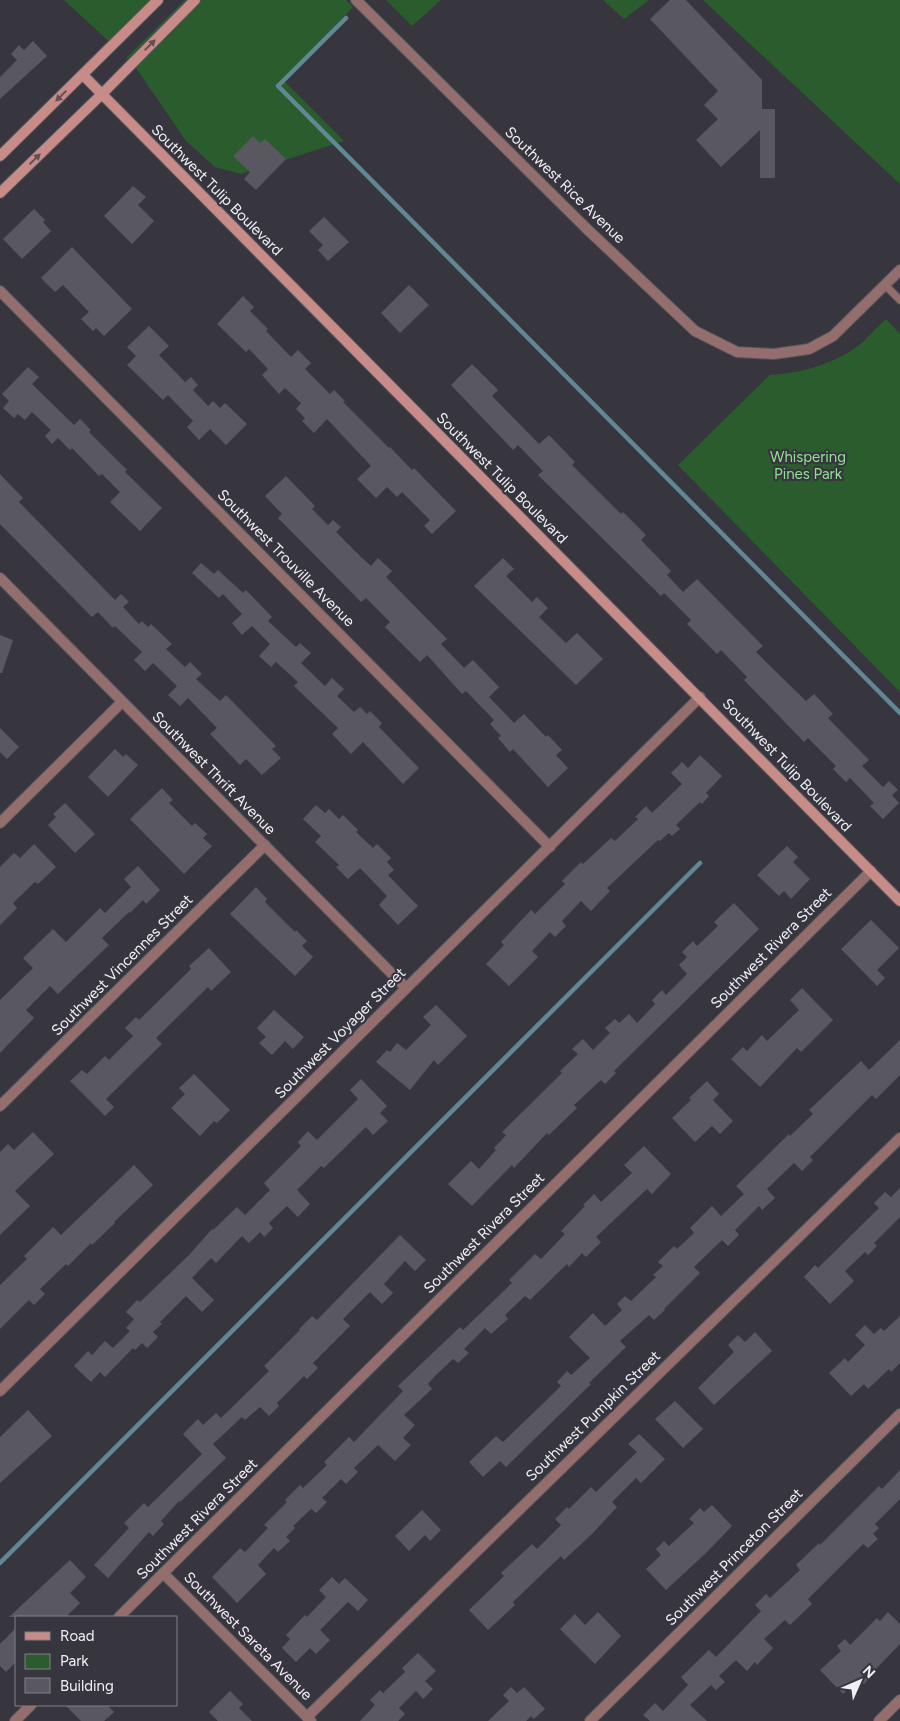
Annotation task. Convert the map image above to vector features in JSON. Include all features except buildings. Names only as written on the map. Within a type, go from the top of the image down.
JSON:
[{"type":"street","points":[[0,156],[158,0]]},
{"type":"street","points":[[0,193],[195,0]]},
{"type":"street","name":"Southwest Rice Avenue","points":[[356,0],[587,229],[695,331],[737,352],[774,354],[809,349],[833,336],[900,270]]},
{"type":"street","name":"Southwest Tulip Boulevard","points":[[83,75],[900,900]]},
{"type":"street","name":"Southwest Trouville Avenue","points":[[0,291],[550,847]]},
{"type":"street","name":"Southwest Thrift Avenue","points":[[0,578],[406,988]]},
{"type":"street","name":"Southwest Voyager Street","points":[[0,1391],[700,697]]},
{"type":"street","points":[[0,823],[122,702]]},
{"type":"street","name":"Southwest Vincennes Street","points":[[0,1106],[265,845]]},
{"type":"street","name":"Southwest Rivera Street","points":[[120,1616],[871,871]]},
{"type":"street","name":"Southwest Pumpkin Street","points":[[309,1719],[900,1138]]},
{"type":"street","name":"Southwest Princeton Street","points":[[590,1721],[900,1414]]},
{"type":"street","name":"Southwest Sareta Avenue","points":[[163,1573],[309,1719]]},
{"type":"street","points":[[879,1721],[900,1700]]},
{"type":"street","points":[[21,1719],[30,1706]]},
{"type":"lane","points":[[885,285],[900,300]]},
{"type":"green space","points":[[64,0],[164,0],[116,48]]},
{"type":"green space","points":[[185,0],[346,0],[353,7],[283,80],[344,141],[241,174],[215,167],[186,141],[134,65],[126,58]]},
{"type":"green space","points":[[386,0],[441,0],[412,26]]},
{"type":"green space","points":[[603,0],[649,0],[624,19]]},
{"type":"green space","points":[[703,0],[900,0],[900,184]]},
{"type":"green space","name":"Whispering Pines Park","points":[[886,319],[900,334],[900,692],[678,465],[770,375],[795,372],[832,361],[854,349]]},
{"type":"waterway","points":[[346,18],[278,86],[900,713]]},
{"type":"waterway","points":[[0,1563],[700,863]]}]
